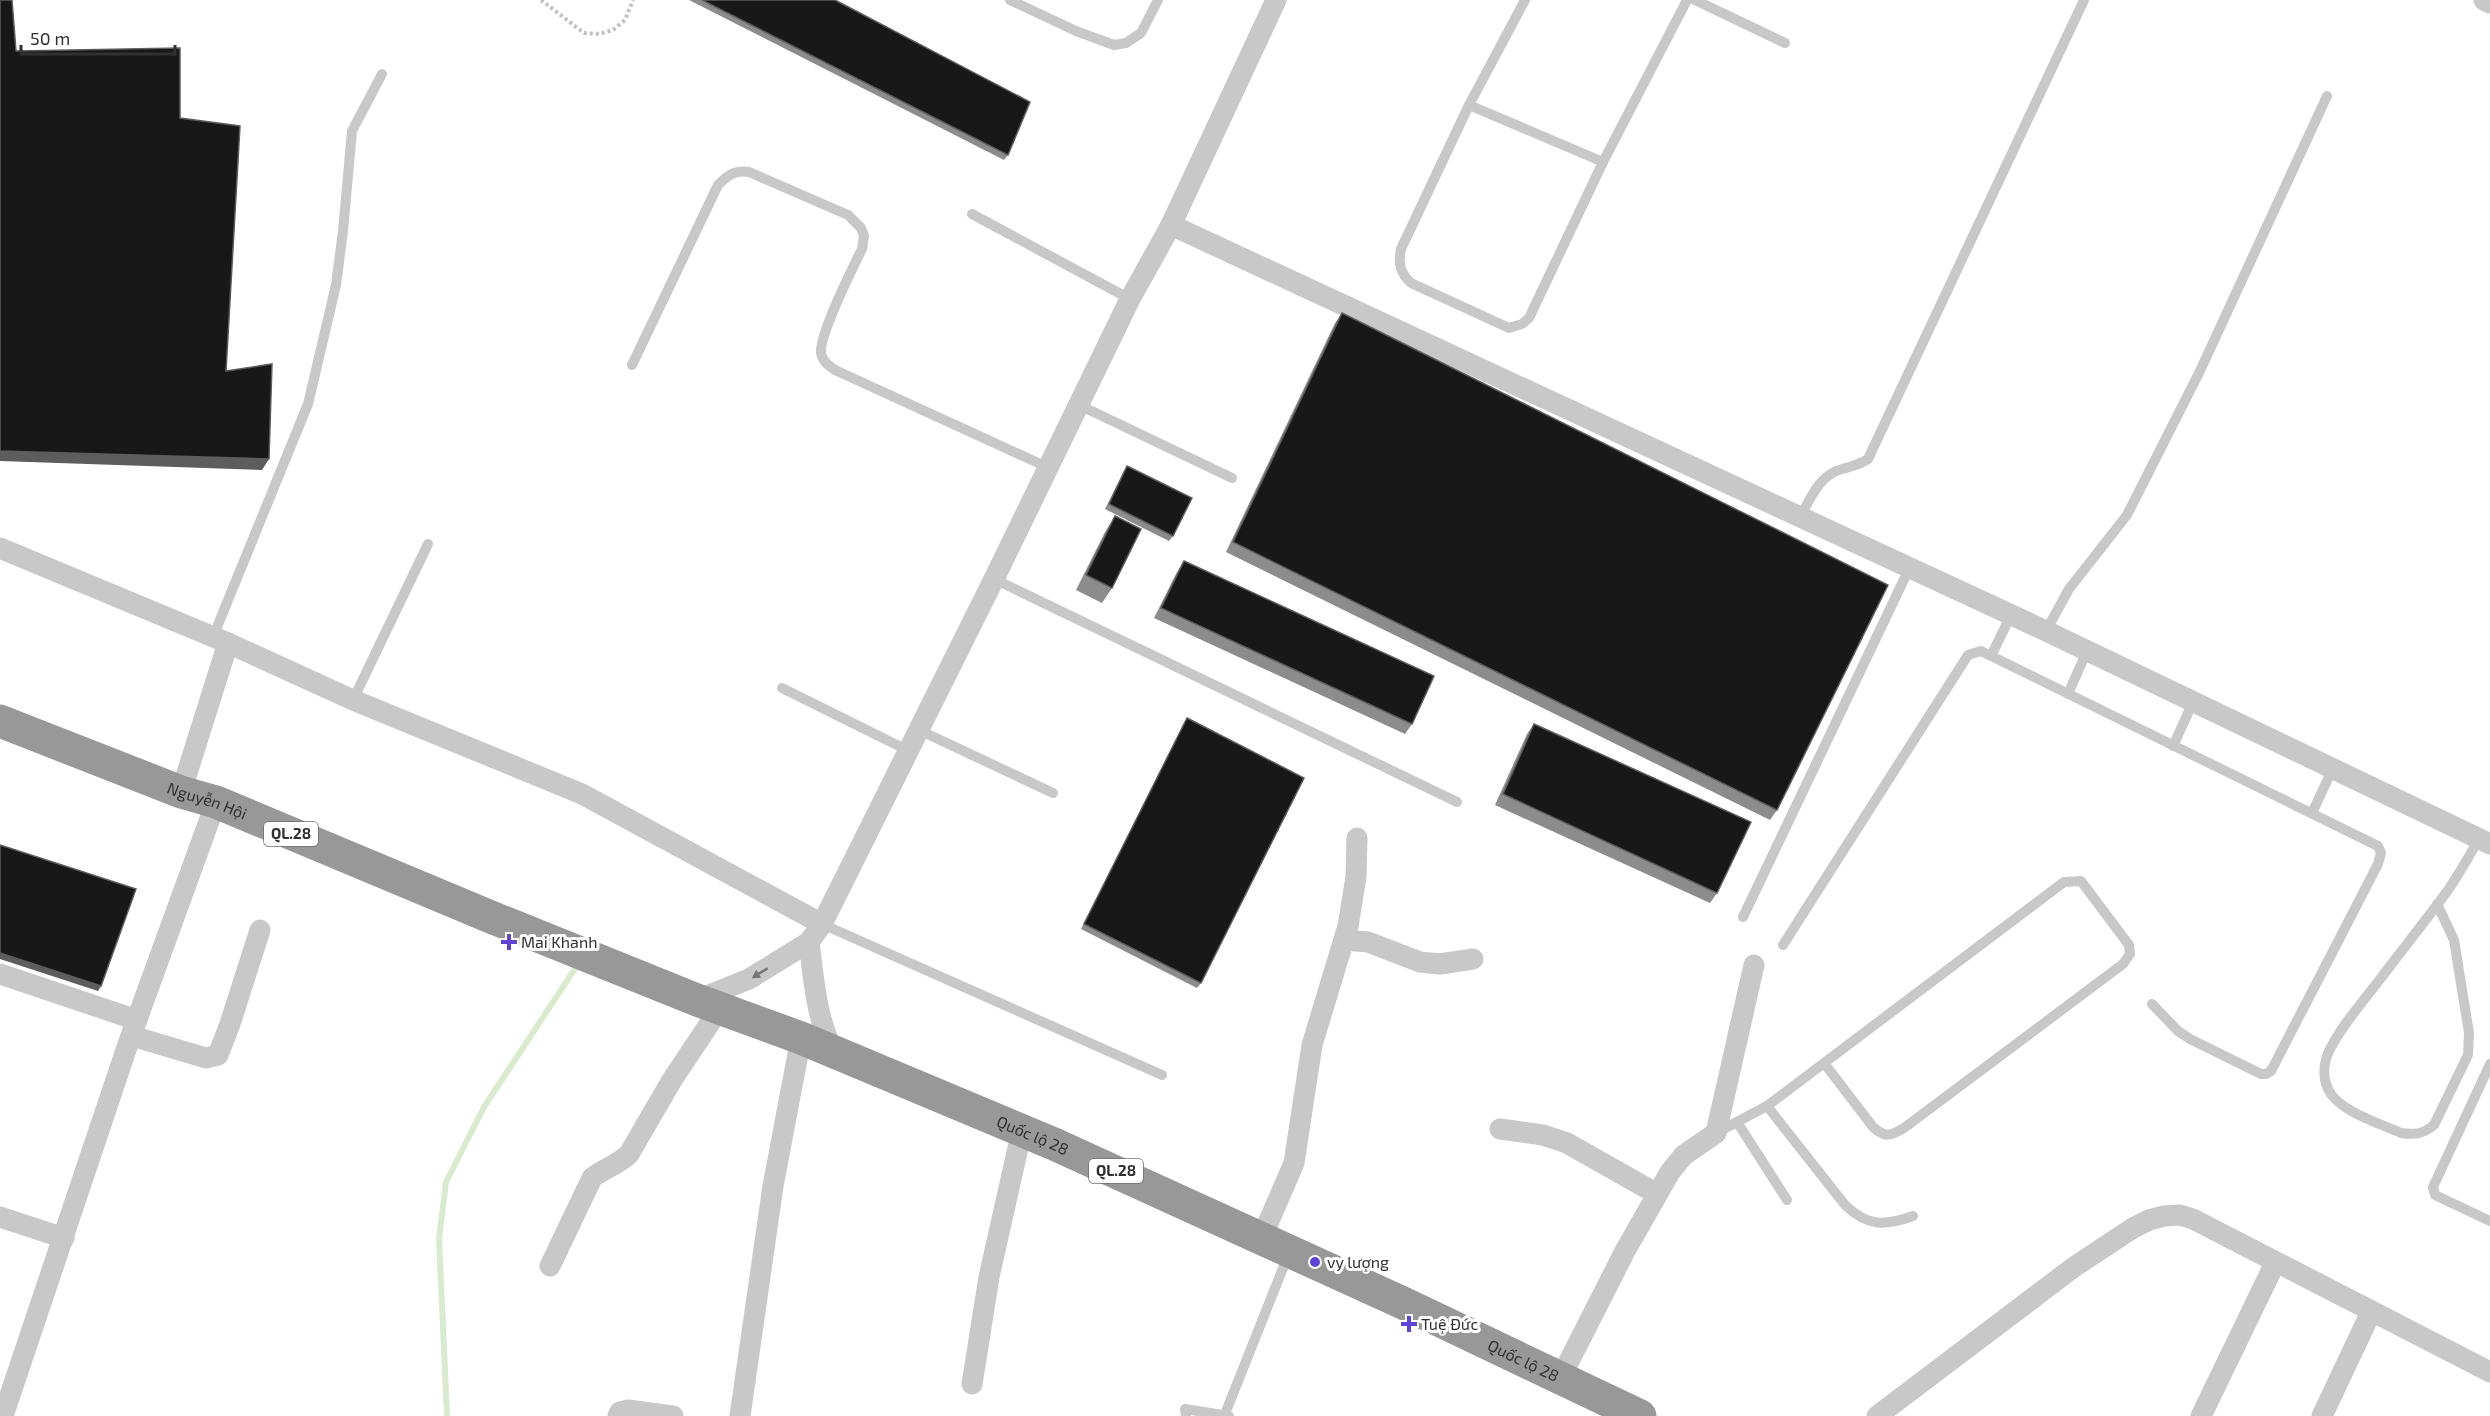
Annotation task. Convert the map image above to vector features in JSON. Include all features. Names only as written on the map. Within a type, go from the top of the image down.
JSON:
[{"type":"highway","name":"Nguyễn Hội","points":[[0,721],[181,792],[216,802],[580,953]]},
{"type":"highway","name":"Quốc lộ 28","points":[[580,953],[801,1038],[1022,1130],[1276,1244],[1640,1416]]},
{"type":"street","points":[[550,1266],[592,1178],[600,1171],[620,1163],[629,1154],[672,1080],[709,1004],[809,942],[822,924],[1130,299],[1171,225],[1276,0]]},
{"type":"street","points":[[2484,0],[2490,3]]},
{"type":"street","points":[[1171,225],[2046,631],[2484,841]]},
{"type":"street","points":[[0,548],[221,640],[353,700],[582,794],[822,924]]},
{"type":"street","points":[[181,792],[221,640]]},
{"type":"street","points":[[3,1416],[134,1028],[216,802]]},
{"type":"street","points":[[1276,1244],[1294,1163],[1312,1045],[1344,940],[1356,877],[1357,838]]},
{"type":"street","points":[[0,974],[206,1058],[218,1055],[260,930]]},
{"type":"street","points":[[1344,940],[1368,942],[1420,962],[1440,964],[1473,959]]},
{"type":"street","points":[[809,942],[816,998],[826,1036],[835,1054]]},
{"type":"street","points":[[1561,1377],[1609,1281],[1657,1194],[1684,1155],[1716,1133],[1754,965]]},
{"type":"street","points":[[740,1416],[773,1186],[801,1038]]},
{"type":"street","points":[[1500,1129],[1543,1135],[1567,1143],[1657,1194]]},
{"type":"street","points":[[972,1384],[989,1276],[1022,1130]]},
{"type":"street","points":[[1877,1416],[2107,1244],[2150,1220],[2180,1215],[2193,1219],[2490,1372]]},
{"type":"street","points":[[0,1217],[64,1238]]},
{"type":"street","points":[[2201,1416],[2275,1263]]},
{"type":"street","points":[[2322,1416],[2371,1312]]},
{"type":"street","points":[[618,1416],[620,1412],[628,1410],[673,1416]]},
{"type":"lane","points":[[1010,0],[1076,31],[1114,45],[1126,43],[1141,33],[1158,0]]},
{"type":"lane","points":[[1525,0],[1469,105],[1401,249],[1398,261],[1405,278],[1412,283],[1509,328],[1522,324],[1529,318],[1603,162],[1687,0]]},
{"type":"lane","points":[[1695,0],[1785,43]]},
{"type":"lane","points":[[1800,518],[1815,490],[1826,476],[1868,459],[2084,0]]},
{"type":"lane","points":[[221,640],[308,404],[336,285],[344,231],[352,131],[382,74]]},
{"type":"lane","points":[[2046,631],[2069,589],[2127,515],[2199,373],[2326,96]]},
{"type":"lane","points":[[1469,105],[1603,162]]},
{"type":"lane","points":[[632,365],[718,185],[729,175],[738,171],[748,172],[848,215],[861,228],[864,236],[861,249],[829,322],[821,352],[825,363],[835,370],[1047,467]]},
{"type":"lane","points":[[972,214],[1130,299]]},
{"type":"lane","points":[[1079,405],[1232,478]]},
{"type":"lane","points":[[353,700],[428,544]]},
{"type":"lane","points":[[1743,917],[1909,569]]},
{"type":"lane","points":[[994,579],[1457,802]]},
{"type":"lane","points":[[1991,656],[2011,615]]},
{"type":"lane","points":[[1784,945],[1968,655],[1976,651],[1991,656],[2378,846],[2380,857],[2271,1071],[2260,1074],[2190,1039],[2178,1031],[2152,1004]]},
{"type":"lane","points":[[2068,694],[2087,651]]},
{"type":"lane","points":[[782,688],[909,751]]},
{"type":"lane","points":[[2173,746],[2193,702]]},
{"type":"lane","points":[[919,730],[1053,794]]},
{"type":"lane","points":[[2312,813],[2332,768]]},
{"type":"lane","points":[[2437,904],[2454,940],[2469,1033],[2468,1055],[2434,1125],[2425,1132],[2401,1133],[2352,1111],[2334,1099],[2326,1084],[2325,1063],[2330,1050],[2353,1015],[2484,841]]},
{"type":"lane","points":[[1716,1133],[1767,1106],[1824,1063],[1924,990],[2064,882],[2081,881],[2129,945],[2130,954],[2122,964],[1904,1128],[1891,1135],[1881,1134],[1873,1127],[1824,1063]]},
{"type":"lane","points":[[822,924],[1162,1076]]},
{"type":"lane","points":[[2490,1065],[2433,1187],[2435,1196],[2490,1221]]},
{"type":"lane","points":[[1767,1106],[1855,1215],[1878,1224],[1914,1216]]},
{"type":"lane","points":[[1737,1122],[1787,1200]]},
{"type":"lane","points":[[1186,1416],[1185,1409],[1227,1415],[1276,1244]]},
{"type":"path","points":[[542,0],[584,33],[599,34],[613,30],[625,20],[633,0]]},
{"type":"building","points":[[0,0],[12,0],[16,51],[180,48],[180,118],[240,126],[226,371],[272,364],[269,459],[0,451]]},
{"type":"building","points":[[702,0],[835,0],[1030,102],[1008,155]]},
{"type":"building","points":[[1342,313],[1888,585],[1777,810],[1233,542]]},
{"type":"building","points":[[1127,466],[1192,498],[1173,536],[1109,504]]},
{"type":"building","points":[[1115,516],[1141,529],[1112,588],[1086,575]]},
{"type":"building","points":[[1184,561],[1434,676],[1412,724],[1161,608]]},
{"type":"building","points":[[1187,718],[1304,778],[1201,983],[1084,924]]},
{"type":"building","points":[[1534,724],[1751,822],[1717,893],[1503,794]]},
{"type":"building","points":[[0,845],[136,889],[101,986],[0,953]]},
{"type":"waterway","points":[[447,1416],[439,1239],[446,1182],[484,1107],[576,967]]},
{"type":"place","name":"Mai Khanh","points":[[509,942]]},
{"type":"place","name":"vy lượng","points":[[1315,1262]]},
{"type":"place","name":"Tuệ Đức","points":[[1409,1324]]}]
